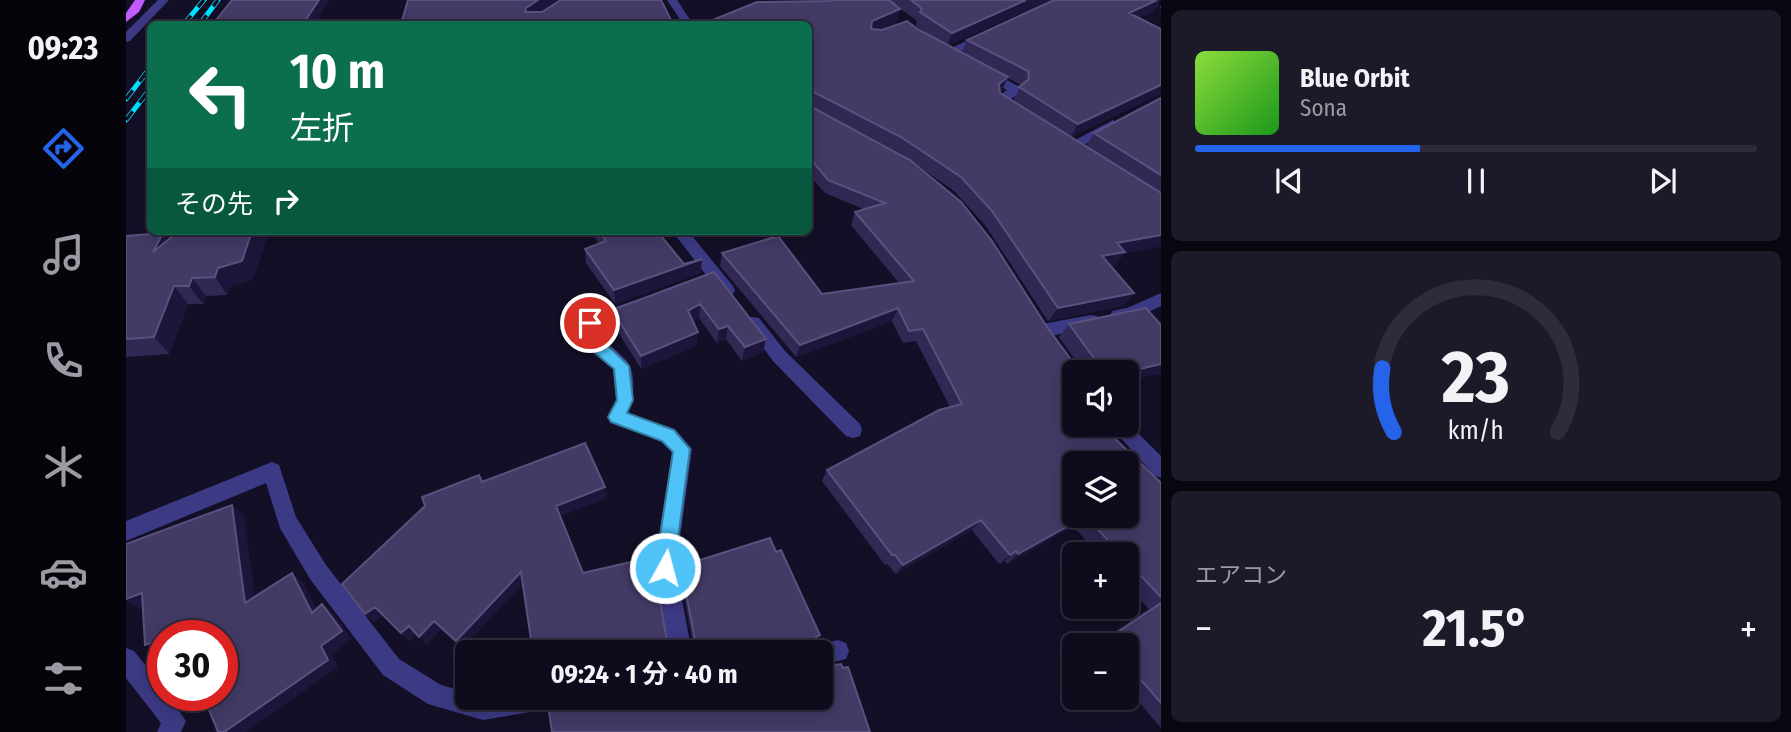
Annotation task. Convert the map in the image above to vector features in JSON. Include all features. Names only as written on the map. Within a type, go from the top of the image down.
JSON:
[{"type":"main road","points":[[126,19],[140,0]]},
{"type":"street","points":[[126,39],[164,0]]},
{"type":"street","points":[[672,0],[686,21]]},
{"type":"street","points":[[994,32],[953,56],[1016,90],[999,101],[1023,117]]},
{"type":"street","points":[[1069,147],[1127,117]]},
{"type":"street","points":[[682,235],[710,279],[779,356],[853,430]]},
{"type":"street","points":[[1043,332],[1130,313],[1161,299]]},
{"type":"street","points":[[653,300],[590,323],[599,348],[621,366],[625,400],[617,417],[668,435],[682,449],[665,568],[679,640]]},
{"type":"street","points":[[1130,437],[1161,468]]},
{"type":"street","points":[[126,531],[272,471],[287,521],[312,562],[391,667],[436,696],[455,701]]},
{"type":"street","points":[[126,659],[174,721],[169,732]]},
{"type":"path","points":[[1143,0],[1161,6]]},
{"type":"building","points":[[232,0],[319,0],[305,21],[215,21]]},
{"type":"building","points":[[408,0],[538,0],[526,8],[525,12],[542,12],[561,0],[661,0],[672,21],[402,21]]},
{"type":"building","points":[[889,0],[900,9],[872,21],[871,29],[882,30],[907,21],[1008,77],[999,84],[1000,93],[1161,193],[1161,235],[1117,243],[1125,252],[1102,256],[1134,293],[1058,308],[992,211],[961,177],[901,137],[812,91],[812,21],[710,21],[757,2]]},
{"type":"building","points":[[911,0],[1026,0],[952,33],[920,12],[922,10],[919,6]]},
{"type":"building","points":[[1054,0],[1157,0],[1129,13],[1161,29],[1161,85],[1078,124],[1019,87],[1029,79],[1028,71],[967,40]]},
{"type":"building","points":[[1161,98],[1161,175],[1094,133]]},
{"type":"building","points":[[812,107],[910,160],[961,202],[992,241],[1071,360],[1062,360],[1062,437],[1113,437],[1128,451],[1062,451],[1062,528],[1065,528],[1018,554],[1016,551],[1010,555],[981,520],[903,565],[892,555],[827,470],[939,410],[962,404],[923,329],[909,331],[898,308],[800,345],[722,253],[778,236],[822,294],[914,281],[855,212],[885,203],[828,180],[812,161]]},
{"type":"building","points":[[162,235],[153,252],[174,235],[251,235],[242,261],[218,268],[215,277],[192,278],[189,286],[174,286],[154,337],[126,339],[126,236]]},
{"type":"building","points":[[602,235],[660,235],[684,264],[702,259],[614,290],[585,249],[606,241]]},
{"type":"building","points":[[714,272],[766,339],[745,347],[728,326],[719,329],[700,304],[688,311],[698,332],[641,356],[612,310]]},
{"type":"building","points":[[1146,308],[1161,325],[1161,364],[1139,369],[1139,360],[1095,360],[1069,324]]},
{"type":"building","points":[[585,443],[605,487],[556,506],[583,573],[644,559],[648,576],[655,574],[667,640],[531,640],[521,572],[457,640],[434,621],[419,637],[409,626],[401,633],[375,607],[365,614],[342,584],[425,506],[422,497],[479,475],[482,482]]},
{"type":"building","points":[[1139,462],[1161,483],[1161,597],[1139,574],[1139,542],[1109,542],[1097,528],[1139,528]]},
{"type":"building","points":[[232,505],[245,603],[292,573],[312,613],[322,604],[342,631],[321,646],[328,660],[224,732],[218,732],[209,711],[238,711],[238,620],[147,620],[145,645],[142,593],[126,599],[126,544]]},
{"type":"building","points":[[770,538],[776,552],[781,550],[820,635],[815,640],[695,640],[681,566]]},
{"type":"building","points":[[1161,603],[1161,703],[1139,678],[1139,633],[1116,633]]},
{"type":"building","points":[[833,663],[841,664],[843,668],[848,667],[870,732],[552,732],[549,710],[833,710]]},
{"type":"railway","points":[[186,21],[204,0]]},
{"type":"railway","points":[[202,21],[218,0]]},
{"type":"railway","points":[[126,99],[147,72]]},
{"type":"railway","points":[[126,120],[147,93]]},
{"type":"route","points":[[590,323],[599,348],[621,366],[625,400],[617,417],[668,435],[682,449],[665,568]]}]
